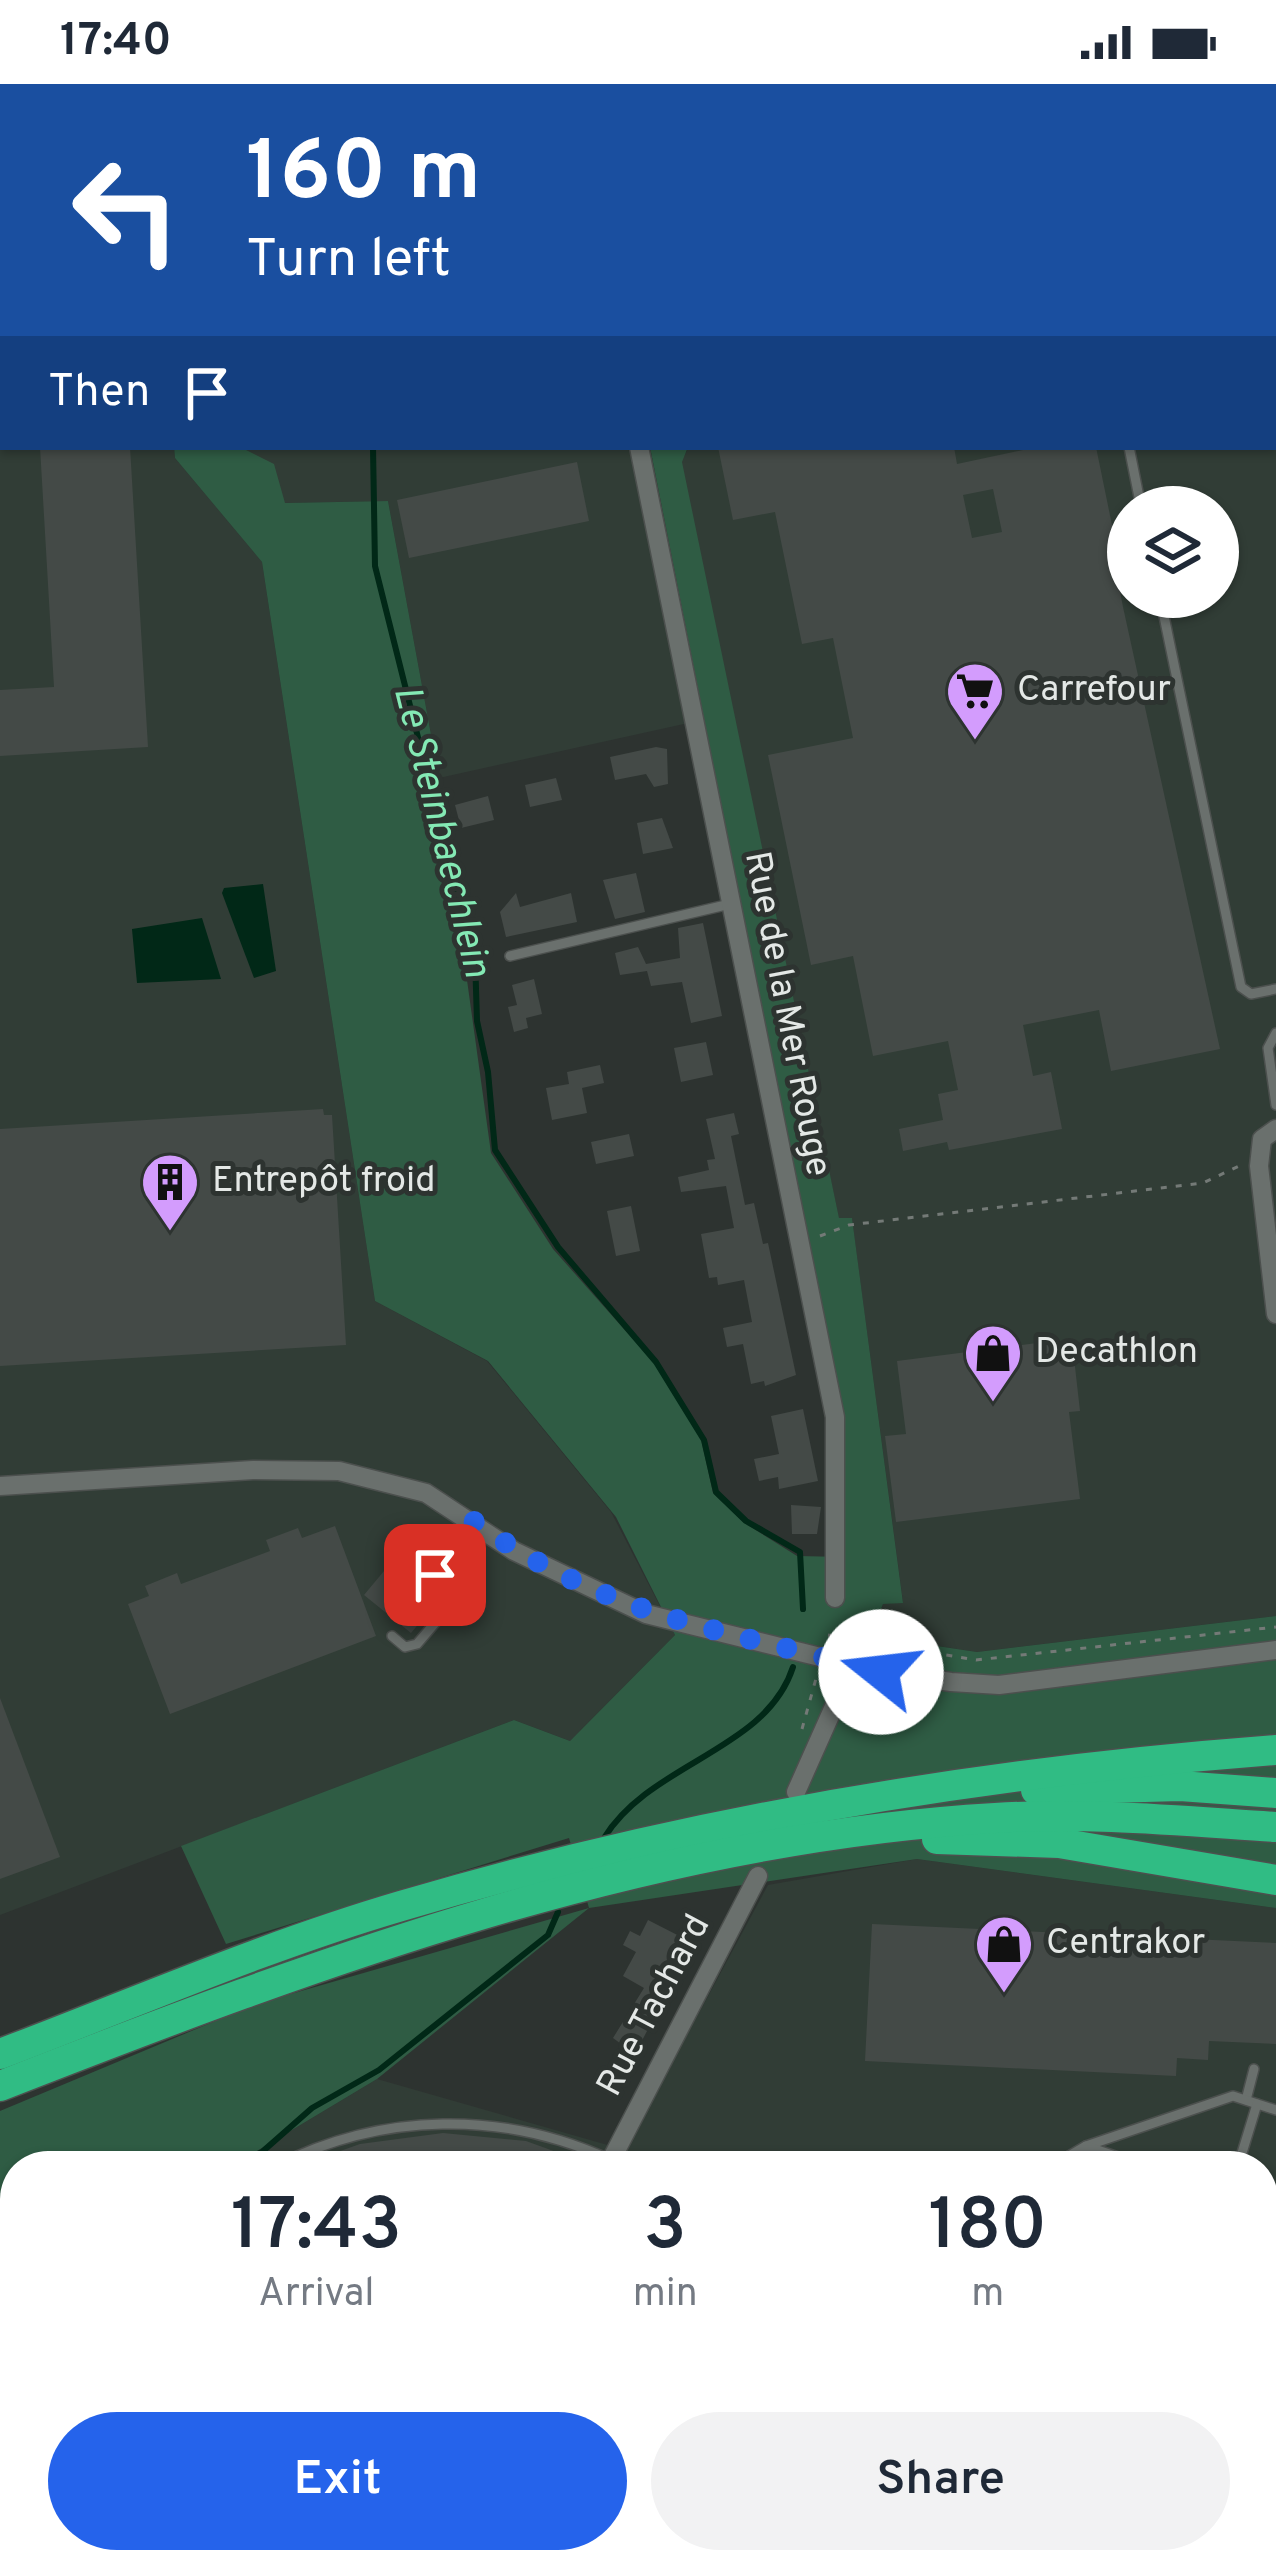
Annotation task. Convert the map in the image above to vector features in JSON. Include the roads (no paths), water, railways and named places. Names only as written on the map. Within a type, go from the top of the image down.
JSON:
[{"type":"highway","points":[[0,2054],[395,1907],[629,1845],[1099,1763],[1276,1750]]},
{"type":"highway","points":[[880,1799],[1100,1787],[1276,1793]]},
{"type":"highway","points":[[0,2086],[449,1921],[716,1856],[993,1818],[1104,1815],[1276,1827]]},
{"type":"highway","points":[[903,1828],[940,1839],[1059,1844],[1276,1880]]},
{"type":"street","name":"Rue de la Mer Rouge","points":[[640,450],[835,1418],[835,1598]]},
{"type":"street","points":[[1276,1129],[1262,1139],[1259,1166],[1276,1314]]},
{"type":"street","points":[[0,1486],[254,1470],[339,1471],[426,1493],[514,1551],[646,1614],[951,1682],[999,1684],[1276,1650]]},
{"type":"street","points":[[796,1792],[854,1664]]},
{"type":"street","name":"Rue Tachard","points":[[621,2151],[758,1876]]},
{"type":"lane","points":[[1130,450],[1137,486]]},
{"type":"lane","points":[[1164,618],[1240,987],[1251,994],[1276,988]]},
{"type":"lane","points":[[510,956],[730,904]]},
{"type":"lane","points":[[1276,1033],[1268,1048],[1276,1105]]},
{"type":"lane","points":[[392,1636],[405,1647],[418,1644],[459,1595],[435,1575],[436,1563],[468,1517]]},
{"type":"lane","points":[[1241,2151],[1254,2069]]},
{"type":"lane","points":[[1077,2151],[1233,2096],[1276,2110]]},
{"type":"lane","points":[[305,2151],[384,2127],[449,2122],[556,2139],[584,2151]]},
{"type":"lane","points":[[1085,2146],[1100,2151]]},
{"type":"waterway","name":"Le Steinbaechlein","points":[[373,450],[375,566],[453,877],[454,914],[475,957],[477,1021],[488,1072],[495,1150],[558,1247],[656,1362],[704,1440],[716,1492],[746,1521],[800,1552],[803,1609]]},
{"type":"waterway","points":[[604,1838],[650,1791],[759,1718],[779,1695],[793,1667]]},
{"type":"waterway","name":"Le Steinbaechlein","points":[[263,2151],[312,2108],[379,2070],[548,1935],[558,1912]]},
{"type":"place","name":"Carrefour","points":[[975,742]]},
{"type":"place","name":"Entrepôt froid","points":[[170,1233]]},
{"type":"place","name":"Decathlon","points":[[993,1404]]},
{"type":"place","name":"Centrakor","points":[[1004,1995]]}]
